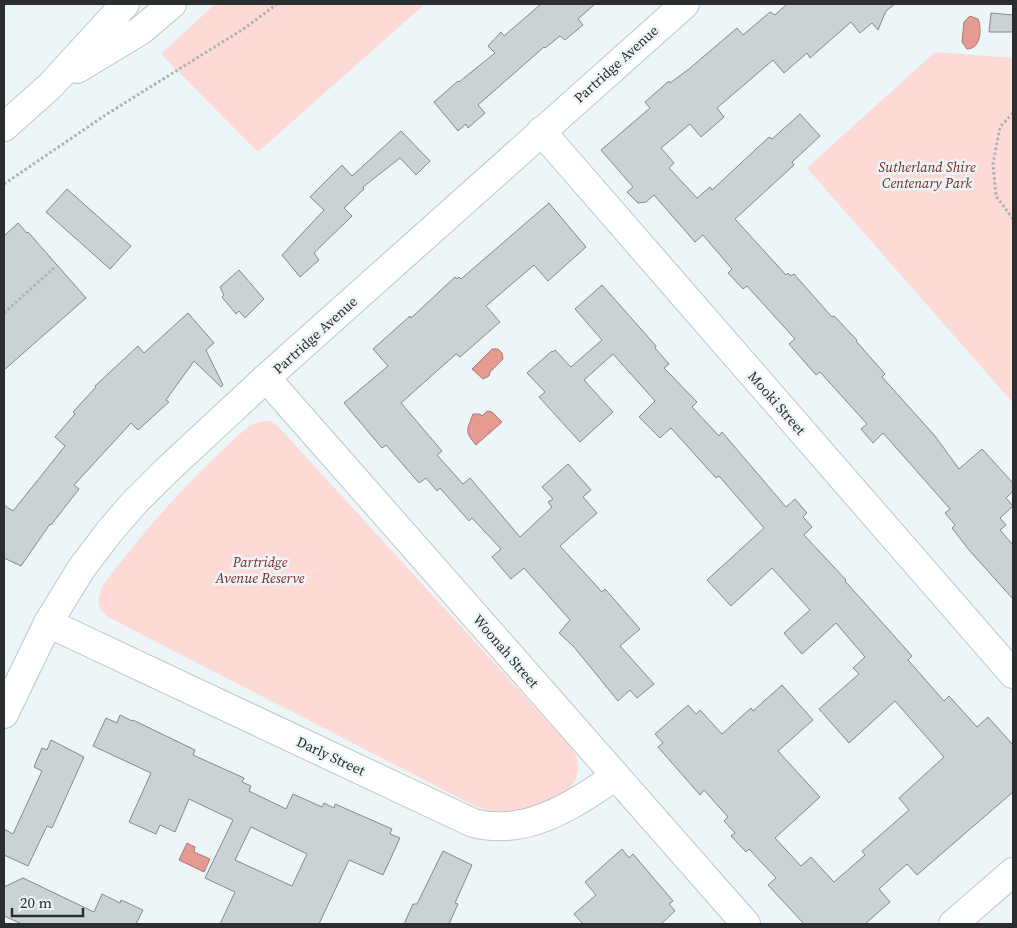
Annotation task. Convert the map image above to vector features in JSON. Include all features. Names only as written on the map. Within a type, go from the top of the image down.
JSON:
[{"type":"street","points":[[50,86],[140,31],[172,4]]},
{"type":"street","name":"Partridge Avenue","points":[[4,714],[48,623],[81,569],[134,503],[166,470],[266,378],[684,4]]},
{"type":"street","points":[[4,127],[50,86],[122,5]]},
{"type":"street","name":"Mooki Street","points":[[541,131],[1013,674]]},
{"type":"street","name":"Woonah Street","points":[[266,378],[746,924]]},
{"type":"street","name":"Darly Street","points":[[48,623],[482,825],[495,827],[514,826],[538,821],[573,804],[616,776]]},
{"type":"street","points":[[953,924],[1013,872]]},
{"type":"path","points":[[4,184],[108,114],[245,28],[277,4]]},
{"type":"path","points":[[1013,113],[1000,127],[993,164],[996,196],[1013,219]]},
{"type":"path","points":[[4,313],[54,268]]},
{"type":"green space","points":[[215,4],[425,4],[258,152],[161,54]]},
{"type":"green space","name":"Sutherland Shire Centenary Park","points":[[935,52],[1013,58],[1013,403],[807,168]]},
{"type":"green space","name":"Partridge Avenue Reserve","points":[[270,421],[277,425],[569,745],[577,759],[578,771],[574,782],[556,799],[518,812],[499,813],[477,807],[108,617],[101,609],[98,602],[103,585],[168,506],[241,433],[253,424]]},
{"type":"shaded area","points":[[970,16],[978,19],[980,33],[975,46],[967,49],[962,42],[964,22]]},
{"type":"shaded area","points":[[492,349],[498,349],[502,353],[503,359],[490,372],[489,376],[483,379],[472,369]]},
{"type":"shaded area","points":[[487,411],[492,412],[502,422],[476,445],[469,436],[468,426],[473,414],[480,414],[482,416]]},
{"type":"shaded area","points":[[187,843],[195,847],[194,852],[210,859],[204,872],[179,860]]},
{"type":"building","points":[[541,4],[595,4],[578,19],[583,25],[565,40],[560,36],[544,47],[478,105],[485,113],[468,128],[466,124],[458,131],[434,102],[495,53],[488,46],[501,32],[504,36]]},
{"type":"building","points":[[787,4],[895,4],[886,11],[878,30],[872,23],[860,33],[851,22],[810,58],[807,53],[784,73],[773,60],[717,108],[724,117],[701,137],[690,124],[661,148],[674,163],[669,168],[697,198],[710,187],[712,190],[769,137],[772,139],[800,114],[820,136],[792,162],[794,165],[735,219],[786,275],[788,273],[790,276],[794,274],[832,317],[834,316],[857,340],[885,374],[882,377],[935,436],[959,469],[982,449],[1013,483],[1013,491],[1006,498],[1013,506],[1000,518],[1006,525],[1000,530],[1013,545],[1013,599],[952,528],[955,525],[945,513],[950,509],[883,433],[873,443],[861,429],[867,424],[820,372],[816,375],[789,344],[795,339],[747,286],[743,289],[728,273],[732,269],[703,235],[695,242],[654,195],[646,202],[638,203],[627,192],[633,187],[601,150],[650,108],[645,102],[669,81],[670,83],[689,69],[737,28],[743,35],[770,12],[775,15]]},
{"type":"building","points":[[991,13],[1013,15],[1013,32],[989,32]]},
{"type":"building","points":[[401,131],[430,161],[416,175],[400,158],[363,187],[364,189],[344,208],[352,216],[314,253],[319,260],[300,277],[282,255],[324,210],[310,197],[342,165],[352,176]]},
{"type":"building","points":[[67,189],[131,246],[110,269],[46,212]]},
{"type":"building","points":[[549,203],[586,247],[548,281],[534,265],[486,306],[500,322],[460,357],[456,354],[401,403],[442,451],[437,455],[463,484],[470,478],[520,537],[552,507],[548,502],[553,499],[542,487],[568,464],[591,490],[583,497],[597,513],[560,546],[602,592],[605,589],[640,629],[620,646],[654,684],[637,698],[630,690],[618,701],[574,647],[559,633],[570,620],[524,568],[511,579],[492,557],[501,549],[472,518],[469,521],[440,488],[437,491],[426,478],[419,483],[386,445],[382,448],[344,403],[388,366],[373,349],[410,316],[411,318],[455,277],[461,279]]},
{"type":"building","points":[[18,223],[86,298],[4,370],[4,236]]},
{"type":"building","points":[[239,270],[264,299],[245,318],[239,311],[236,314],[222,297],[224,295],[220,287]]},
{"type":"building","points":[[602,285],[656,346],[655,348],[669,364],[664,368],[697,402],[692,407],[719,436],[722,432],[786,507],[795,499],[807,513],[803,517],[812,527],[804,535],[912,656],[908,660],[944,701],[949,696],[977,727],[988,717],[1013,745],[1013,792],[917,875],[907,864],[879,889],[890,902],[865,924],[804,924],[768,885],[776,878],[749,849],[746,852],[731,836],[735,833],[724,821],[728,817],[704,790],[700,795],[658,747],[663,743],[655,734],[688,705],[696,714],[700,710],[722,734],[751,708],[753,711],[782,685],[813,720],[778,751],[820,797],[775,838],[801,866],[811,857],[834,882],[865,855],[862,851],[909,810],[899,798],[944,757],[895,701],[849,743],[819,709],[859,674],[853,668],[865,657],[836,623],[802,654],[784,633],[810,610],[772,568],[731,606],[707,580],[764,528],[719,476],[716,478],[671,428],[660,438],[639,417],[655,401],[613,354],[584,380],[613,412],[580,442],[539,397],[545,392],[527,373],[555,350],[571,367],[602,340],[575,309]]},
{"type":"building","points":[[188,313],[214,343],[206,350],[223,385],[221,387],[194,361],[166,400],[169,402],[138,430],[131,423],[74,485],[79,489],[50,524],[21,566],[4,558],[4,505],[13,511],[65,446],[55,437],[75,414],[73,412],[95,386],[138,346],[144,353]]},
{"type":"building","points":[[120,715],[195,750],[193,755],[244,778],[242,782],[251,786],[249,791],[286,809],[293,794],[322,807],[324,803],[334,808],[335,804],[392,829],[390,834],[400,838],[383,875],[349,860],[319,924],[220,924],[235,892],[205,878],[233,820],[189,799],[175,832],[160,825],[156,834],[129,822],[151,773],[93,746],[106,718],[117,723]],"holes":[[[251,827],[307,854],[292,886],[235,860]]]},
{"type":"building","points":[[51,740],[84,757],[52,828],[47,826],[28,866],[4,855],[4,829],[13,834],[42,771],[34,767],[42,748],[47,750]]},
{"type":"building","points":[[622,849],[629,858],[633,854],[673,901],[669,904],[675,911],[661,924],[583,924],[574,914],[596,895],[585,882]]},
{"type":"building","points":[[443,851],[472,865],[455,903],[458,904],[449,924],[404,924],[413,904],[417,904]]},
{"type":"building","points":[[23,878],[94,912],[102,894],[120,903],[121,900],[143,910],[136,924],[22,924],[4,916],[4,887]]}]
